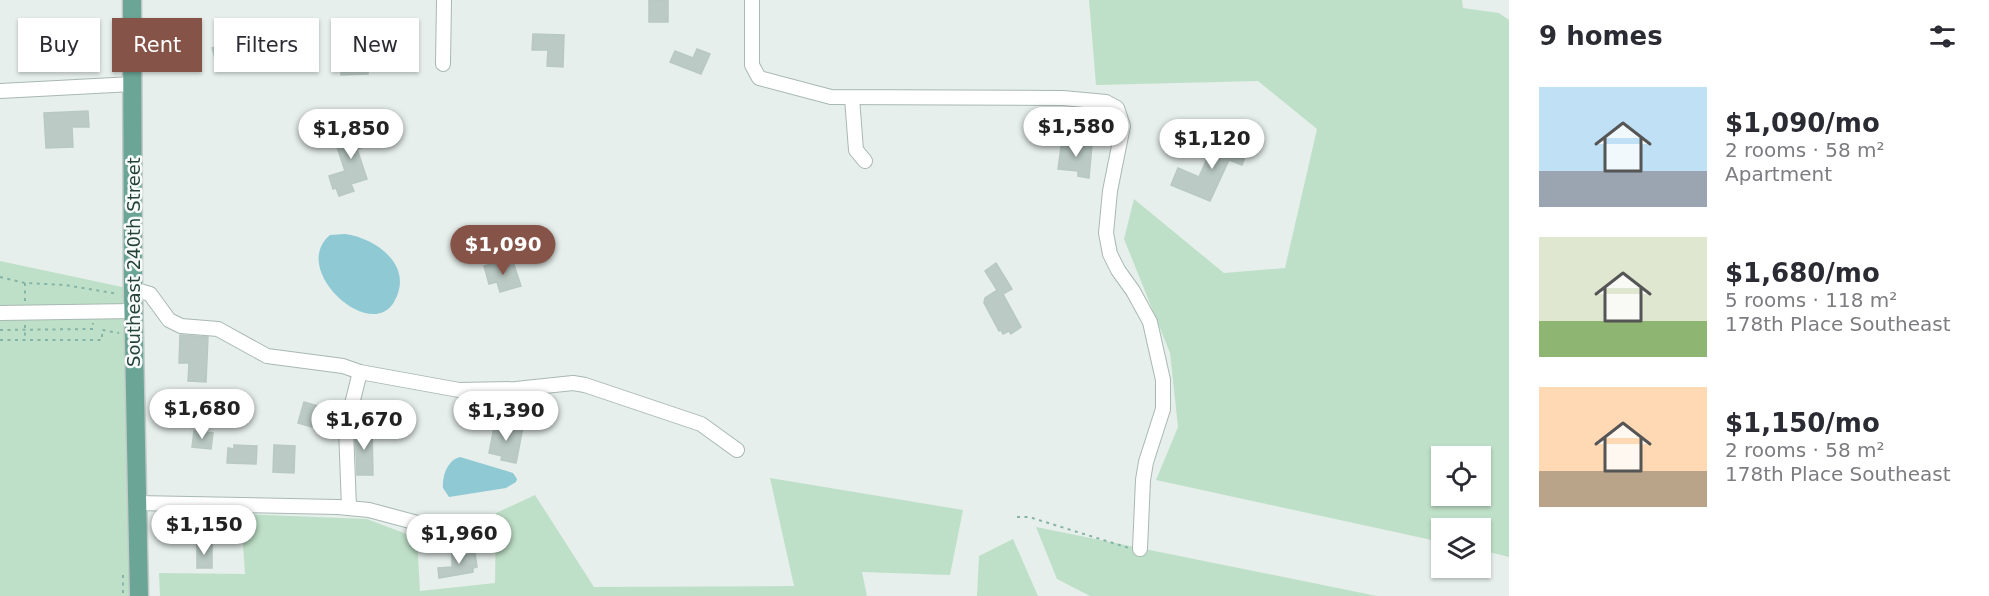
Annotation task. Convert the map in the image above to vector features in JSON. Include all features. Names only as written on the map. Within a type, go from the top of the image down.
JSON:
[{"type":"main road","name":"Southeast 240th Street","points":[[132,0],[133,298],[139,596]]},
{"type":"street","points":[[443,64],[444,0]]},
{"type":"street","points":[[752,0],[752,65],[759,78],[831,97],[1063,98],[1106,102],[1117,108],[1123,126],[1110,191],[1106,232],[1110,254],[1118,270],[1134,291],[1150,322],[1164,380],[1162,409],[1143,480],[1140,549]]},
{"type":"street","points":[[0,91],[133,84]]},
{"type":"street","points":[[852,98],[856,150],[865,161]]},
{"type":"street","points":[[0,313],[133,298],[150,294],[169,320],[181,326],[218,329],[267,356],[343,366],[360,372],[459,390],[516,389],[573,383],[585,385],[702,424],[737,450]]},
{"type":"street","points":[[349,508],[346,428],[360,372]]},
{"type":"street","points":[[136,503],[349,508],[369,510],[440,529]]},
{"type":"path","points":[[0,277],[24,283],[133,298]]},
{"type":"path","points":[[0,340],[102,340],[102,330],[112,330]]},
{"type":"path","points":[[1017,517],[1029,517],[1140,549]]},
{"type":"green space","points":[[1089,0],[1462,0],[1463,8],[1499,13],[1509,20],[1509,557],[1491,552],[1491,518],[1431,518],[1431,540],[1156,480],[1178,427],[1170,353],[1124,239],[1134,199],[1224,273],[1285,268],[1317,129],[1258,81],[1096,85]]},
{"type":"green space","points":[[0,261],[127,288],[131,596],[0,596]]},
{"type":"green space","points":[[770,478],[963,510],[950,575],[862,572],[867,596],[160,596],[159,573],[245,574],[241,514],[367,519],[417,538],[420,591],[495,583],[496,513],[535,495],[594,587],[794,586]]},
{"type":"green space","points":[[1036,527],[1377,596],[1090,596],[1057,579]]},
{"type":"green space","points":[[1013,539],[1038,596],[977,596],[979,556]]},
{"type":"water","points":[[345,234],[369,241],[389,256],[396,266],[400,277],[399,289],[394,302],[383,312],[368,314],[352,308],[338,297],[326,282],[319,266],[320,249],[330,235]]},
{"type":"water","points":[[460,457],[513,473],[517,479],[516,482],[506,488],[449,497],[443,488],[445,473],[452,461]]},
{"type":"building","points":[[649,0],[668,0],[668,22],[649,22]]},
{"type":"building","points":[[533,34],[564,35],[563,67],[547,66],[548,50],[532,50]]},
{"type":"building","points":[[697,49],[710,54],[701,74],[670,62],[675,51],[693,58]]},
{"type":"building","points":[[341,72],[368,72],[368,74],[341,75]]},
{"type":"building","points":[[88,111],[89,127],[72,127],[73,147],[46,148],[44,113]]},
{"type":"building","points":[[368,126],[373,144],[357,149],[367,179],[351,184],[354,191],[339,196],[336,188],[333,189],[329,176],[345,171],[336,144],[341,134]]},
{"type":"building","points":[[1232,133],[1251,141],[1242,165],[1229,160],[1210,201],[1171,185],[1178,168],[1199,177],[1209,154],[1221,159]]},
{"type":"building","points":[[1062,140],[1092,144],[1089,178],[1078,176],[1078,171],[1058,169]]},
{"type":"building","points":[[498,262],[499,266],[513,262],[521,286],[500,292],[497,282],[489,284],[484,266]]},
{"type":"building","points":[[996,263],[1012,289],[1003,294],[1021,327],[1011,334],[1009,331],[1003,334],[1001,330],[999,331],[984,303],[985,298],[997,290],[985,271]]},
{"type":"building","points":[[180,335],[208,337],[206,382],[188,381],[189,363],[179,363]]},
{"type":"building","points":[[196,398],[200,427],[181,427],[178,410],[181,409],[180,399]]},
{"type":"building","points":[[304,402],[318,406],[312,427],[298,423]]},
{"type":"building","points":[[495,422],[523,427],[516,463],[501,460],[502,456],[489,453]]},
{"type":"building","points":[[355,428],[372,428],[373,475],[357,475]]},
{"type":"building","points":[[194,431],[213,433],[211,449],[192,447]]},
{"type":"building","points":[[234,445],[257,446],[256,464],[227,463],[228,448],[234,449]]},
{"type":"building","points":[[274,445],[295,446],[294,473],[273,472]]},
{"type":"building","points":[[197,543],[212,543],[212,568],[197,568]]},
{"type":"building","points":[[463,551],[464,555],[475,553],[477,567],[473,568],[473,572],[439,578],[438,568],[452,567],[452,553]]}]
